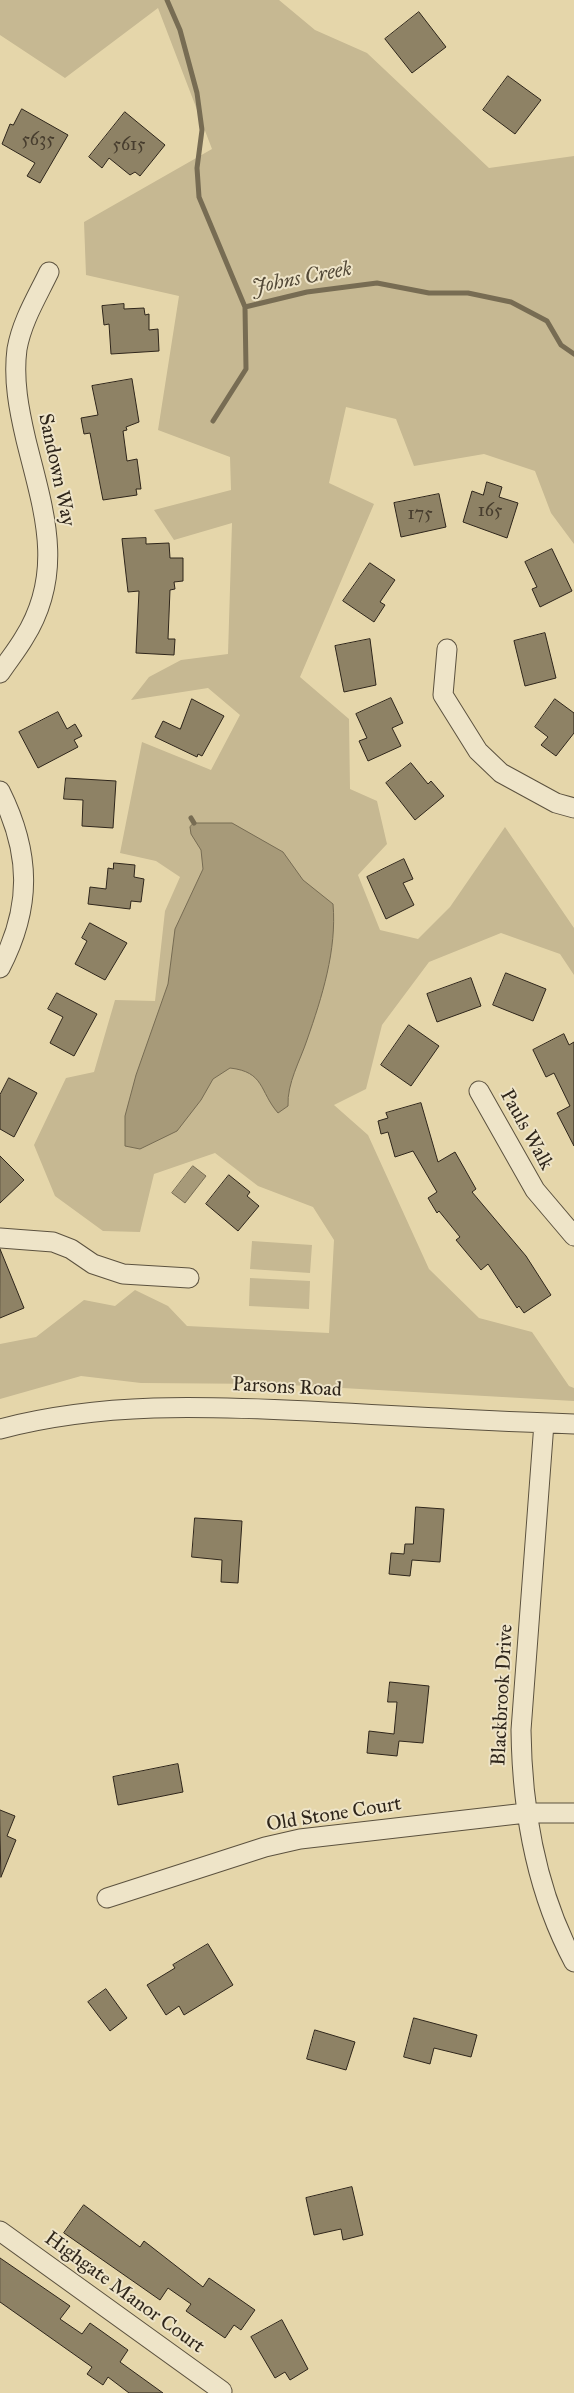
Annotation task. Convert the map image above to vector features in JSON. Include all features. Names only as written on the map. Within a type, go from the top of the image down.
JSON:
[{"type":"street","name":"Sandown Way","points":[[0,673],[25,638],[38,612],[46,584],[49,555],[47,525],[19,411],[16,374],[18,349],[24,324],[49,272]]},
{"type":"street","points":[[447,649],[443,695],[478,751],[501,773],[556,803],[574,808]]},
{"type":"street","points":[[0,791],[13,817],[22,849],[25,882],[21,916],[11,948],[0,968]]},
{"type":"street","name":"Pauls Walk","points":[[479,1091],[535,1190],[574,1236]]},
{"type":"street","points":[[0,1238],[53,1242],[71,1249],[92,1264],[123,1274],[189,1278]]},
{"type":"street","name":"Parsons Road","points":[[0,1429],[87,1412],[137,1407],[213,1406],[574,1424]]},
{"type":"street","name":"Blackbrook Drive","points":[[544,1423],[521,1730],[521,1774],[526,1813],[538,1868],[551,1909],[574,1962]]},
{"type":"street","name":"Old Stone Court","points":[[107,1898],[264,1847],[300,1838],[526,1813],[574,1813]]},
{"type":"street","name":"Highgate Manor Court","points":[[0,2231],[222,2391]]},
{"type":"shaded area","points":[[0,0],[279,0],[315,30],[367,53],[489,168],[574,156],[574,544],[551,513],[535,471],[484,454],[414,466],[396,419],[346,407],[329,483],[374,504],[300,677],[349,719],[350,789],[377,801],[387,844],[358,875],[380,930],[418,939],[450,907],[505,827],[574,928],[574,975],[560,954],[501,933],[429,962],[382,1025],[366,1089],[334,1105],[368,1135],[429,1269],[479,1318],[532,1332],[569,1386],[574,1388],[574,1401],[271,1384],[141,1383],[81,1376],[0,1399],[0,1344],[36,1337],[84,1300],[115,1306],[135,1290],[168,1306],[187,1326],[329,1333],[334,1240],[313,1207],[258,1186],[215,1153],[154,1174],[140,1232],[103,1231],[55,1196],[34,1145],[66,1078],[94,1072],[115,1000],[155,1001],[165,911],[180,877],[156,861],[120,853],[142,742],[211,770],[240,715],[208,688],[131,700],[149,677],[181,660],[228,654],[232,523],[174,540],[154,510],[231,490],[230,457],[158,430],[179,296],[86,275],[84,222],[212,149],[158,8],[65,78],[0,35]]},
{"type":"shaded area","points":[[194,823],[232,823],[283,852],[303,880],[333,904],[333,939],[318,1007],[292,1081],[288,1106],[278,1113],[256,1078],[241,1070],[230,1068],[213,1079],[201,1100],[177,1131],[140,1149],[125,1146],[125,1116],[136,1075],[168,984],[175,929],[203,869],[201,850],[191,834],[190,827]]},
{"type":"shaded area","points":[[193,1166],[206,1176],[185,1203],[172,1193]]},
{"type":"shaded area","points":[[252,1241],[312,1245],[310,1273],[250,1269]]},
{"type":"shaded area","points":[[250,1278],[310,1281],[309,1309],[249,1306]]},
{"type":"building","points":[[419,12],[446,47],[412,73],[385,39]]},
{"type":"building","points":[[508,76],[541,100],[515,134],[483,110]]},
{"type":"building","points":[[22,109],[68,135],[40,183],[27,176],[35,163],[2,144],[10,124],[13,125]]},
{"type":"building","points":[[125,112],[165,145],[140,176],[135,172],[130,175],[109,158],[102,168],[89,157]]},
{"type":"building","points":[[124,304],[124,309],[144,308],[145,315],[149,314],[149,330],[158,329],[159,351],[111,354],[109,324],[104,325],[102,306]]},
{"type":"building","points":[[132,379],[139,422],[126,427],[127,430],[123,431],[127,461],[137,459],[141,489],[136,489],[137,495],[103,500],[90,433],[84,434],[81,418],[98,415],[92,386]]},
{"type":"building","points":[[487,482],[502,487],[499,497],[518,503],[507,538],[463,522],[472,491],[483,495]]},
{"type":"building","points":[[439,494],[446,527],[401,537],[394,503]]},
{"type":"building","points":[[146,538],[146,544],[169,543],[170,558],[183,558],[183,581],[174,582],[175,589],[170,590],[168,639],[175,639],[174,655],[136,653],[139,591],[128,592],[122,539]]},
{"type":"building","points":[[552,549],[572,591],[540,607],[532,589],[537,587],[525,562]]},
{"type":"building","points":[[370,563],[395,580],[380,602],[385,605],[374,622],[343,601]]},
{"type":"building","points":[[545,633],[556,678],[525,686],[514,641]]},
{"type":"building","points":[[370,639],[376,685],[344,692],[335,646]]},
{"type":"building","points":[[391,698],[403,723],[392,728],[401,746],[368,761],[359,741],[367,738],[356,714]]},
{"type":"building","points":[[192,699],[224,716],[202,756],[198,754],[197,757],[155,737],[163,721],[180,729]]},
{"type":"building","points":[[555,699],[574,713],[574,733],[556,756],[541,745],[548,737],[535,727]]},
{"type":"building","points":[[58,712],[67,729],[75,724],[82,736],[74,740],[78,747],[38,768],[19,732]]},
{"type":"building","points":[[411,763],[428,784],[431,781],[444,796],[415,820],[386,783]]},
{"type":"building","points":[[66,778],[116,781],[113,828],[82,826],[83,800],[64,799]]},
{"type":"building","points":[[404,859],[413,879],[403,883],[414,905],[386,919],[367,877]]},
{"type":"building","points":[[114,863],[135,865],[134,877],[144,879],[141,902],[131,901],[130,909],[88,904],[90,887],[106,889],[108,868],[113,869]]},
{"type":"building","points":[[90,923],[127,943],[105,980],[75,964],[87,941],[82,938]]},
{"type":"building","points":[[506,973],[546,989],[533,1021],[493,1005]]},
{"type":"building","points":[[471,978],[481,1006],[437,1022],[427,994]]},
{"type":"building","points":[[57,993],[97,1014],[74,1056],[50,1043],[63,1017],[48,1009]]},
{"type":"building","points":[[409,1025],[439,1046],[411,1086],[381,1065]]},
{"type":"building","points":[[564,1034],[569,1045],[574,1042],[574,1146],[557,1113],[570,1106],[554,1073],[546,1077],[533,1050]]},
{"type":"building","points":[[9,1078],[37,1093],[14,1137],[0,1129],[0,1095]]},
{"type":"building","points":[[421,1103],[438,1162],[455,1152],[476,1189],[472,1192],[526,1256],[551,1295],[524,1313],[519,1306],[517,1308],[488,1264],[481,1270],[456,1240],[460,1237],[439,1211],[437,1213],[428,1198],[437,1192],[413,1151],[395,1157],[388,1132],[381,1134],[378,1121],[388,1118],[386,1113]]},
{"type":"building","points":[[0,1156],[24,1180],[0,1203]]},
{"type":"building","points":[[229,1175],[250,1192],[247,1196],[259,1206],[238,1231],[206,1204]]},
{"type":"building","points":[[0,1249],[24,1308],[0,1318]]},
{"type":"building","points":[[416,1507],[444,1509],[440,1562],[412,1560],[410,1576],[389,1574],[391,1553],[404,1554],[405,1544],[413,1544]]},
{"type":"building","points":[[195,1518],[242,1521],[238,1583],[221,1582],[222,1560],[192,1557]]},
{"type":"building","points":[[390,1682],[429,1686],[423,1743],[399,1741],[397,1756],[367,1753],[369,1731],[394,1734],[397,1702],[388,1702]]},
{"type":"building","points":[[178,1764],[183,1792],[118,1805],[113,1777]]},
{"type":"building","points":[[0,1810],[15,1816],[7,1836],[16,1840],[1,1877]]},
{"type":"building","points":[[208,1944],[233,1985],[184,2015],[179,2006],[166,2015],[147,1985],[175,1968],[173,1965]]},
{"type":"building","points":[[106,1989],[127,2018],[110,2031],[88,2002]]},
{"type":"building","points":[[414,2018],[477,2035],[471,2057],[434,2048],[430,2064],[404,2057]]},
{"type":"building","points":[[315,2030],[355,2042],[346,2070],[307,2059]]},
{"type":"building","points":[[352,2187],[363,2235],[343,2240],[341,2229],[314,2235],[306,2198]]},
{"type":"building","points":[[84,2205],[140,2247],[144,2241],[203,2287],[209,2278],[255,2310],[241,2330],[234,2325],[225,2338],[186,2311],[191,2304],[168,2288],[160,2300],[64,2233]]},
{"type":"building","points":[[0,2258],[70,2306],[60,2319],[82,2334],[90,2323],[128,2350],[120,2362],[163,2393],[129,2393],[108,2377],[103,2385],[87,2374],[92,2367],[0,2302]]},
{"type":"building","points":[[282,2320],[308,2369],[290,2380],[285,2372],[275,2378],[251,2337]]},
{"type":"waterway","name":"Johns Creek","points":[[167,0],[180,30],[197,93],[202,130],[197,168],[199,197],[245,307],[246,369],[213,421]]},
{"type":"waterway","name":"Johns Creek","points":[[245,307],[307,292],[377,283],[429,293],[468,293],[511,302],[547,321],[561,345],[574,354]]},
{"type":"waterway","points":[[191,818],[194,823]]}]
